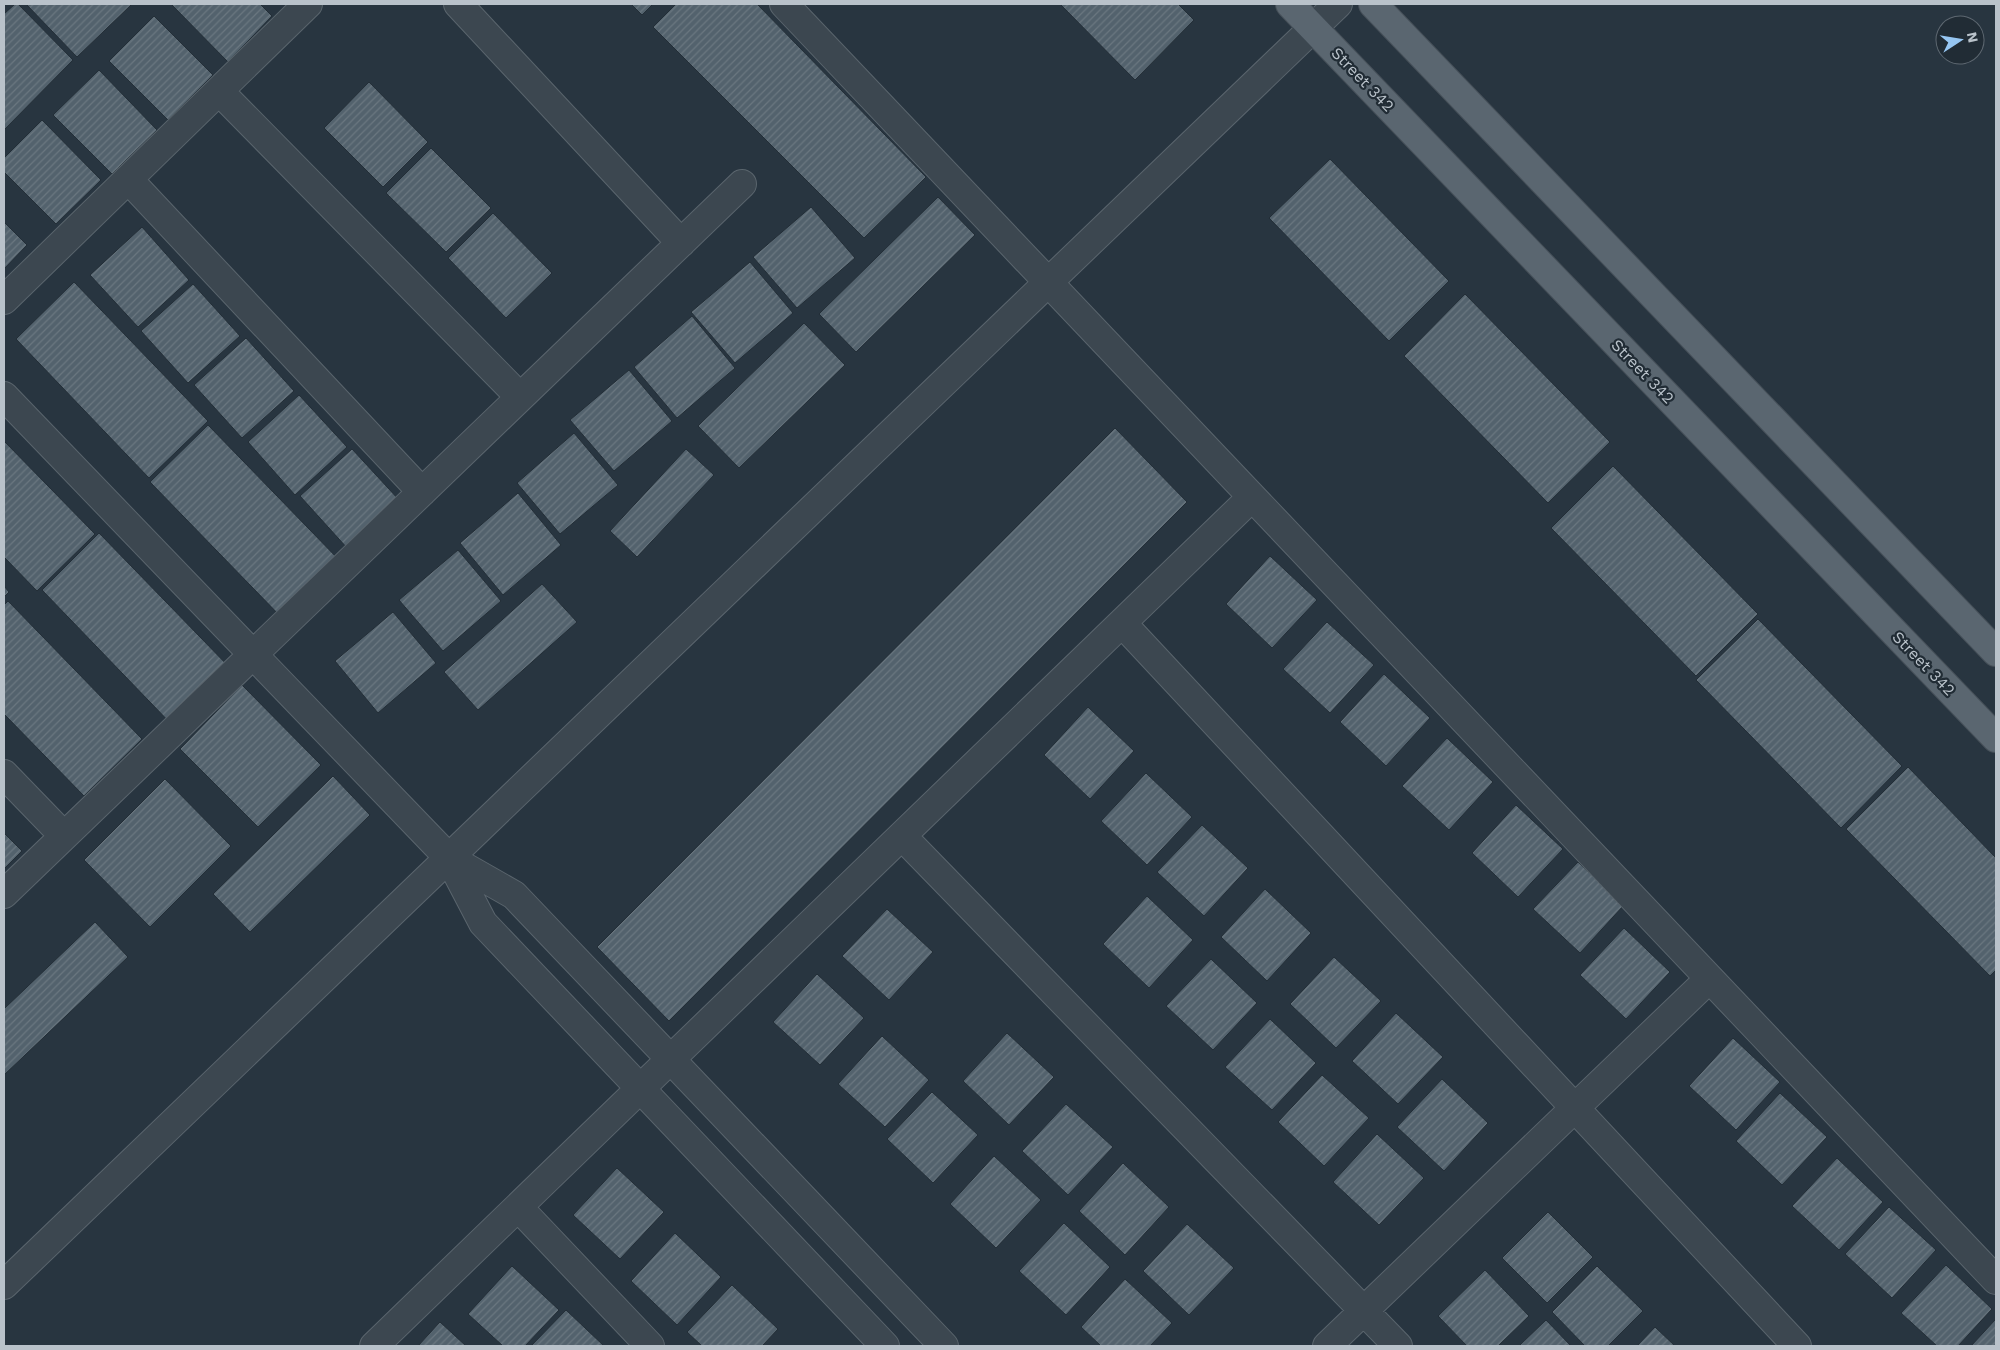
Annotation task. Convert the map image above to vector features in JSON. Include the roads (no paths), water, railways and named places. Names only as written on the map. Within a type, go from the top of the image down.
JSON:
[{"type":"main road","name":"Street 342","points":[[1290,4],[1996,738]]},
{"type":"main road","points":[[1373,4],[1996,652]]},
{"type":"street","points":[[4,300],[308,4]]},
{"type":"street","points":[[458,4],[681,243]]},
{"type":"street","points":[[784,4],[1996,1280]]},
{"type":"street","points":[[4,1285],[1338,4]]},
{"type":"street","points":[[219,91],[520,397]]},
{"type":"street","points":[[128,179],[422,492]]},
{"type":"street","points":[[4,894],[742,184]]},
{"type":"street","points":[[4,396],[449,858],[483,923],[885,1346]]},
{"type":"street","points":[[374,1346],[1252,497]]},
{"type":"street","points":[[1122,623],[1798,1346]]},
{"type":"street","points":[[4,774],[64,836]]},
{"type":"street","points":[[902,836],[1398,1346]]},
{"type":"street","points":[[449,858],[514,895],[944,1346]]},
{"type":"street","points":[[1327,1346],[1709,979]]},
{"type":"street","points":[[518,1207],[650,1346]]}]
